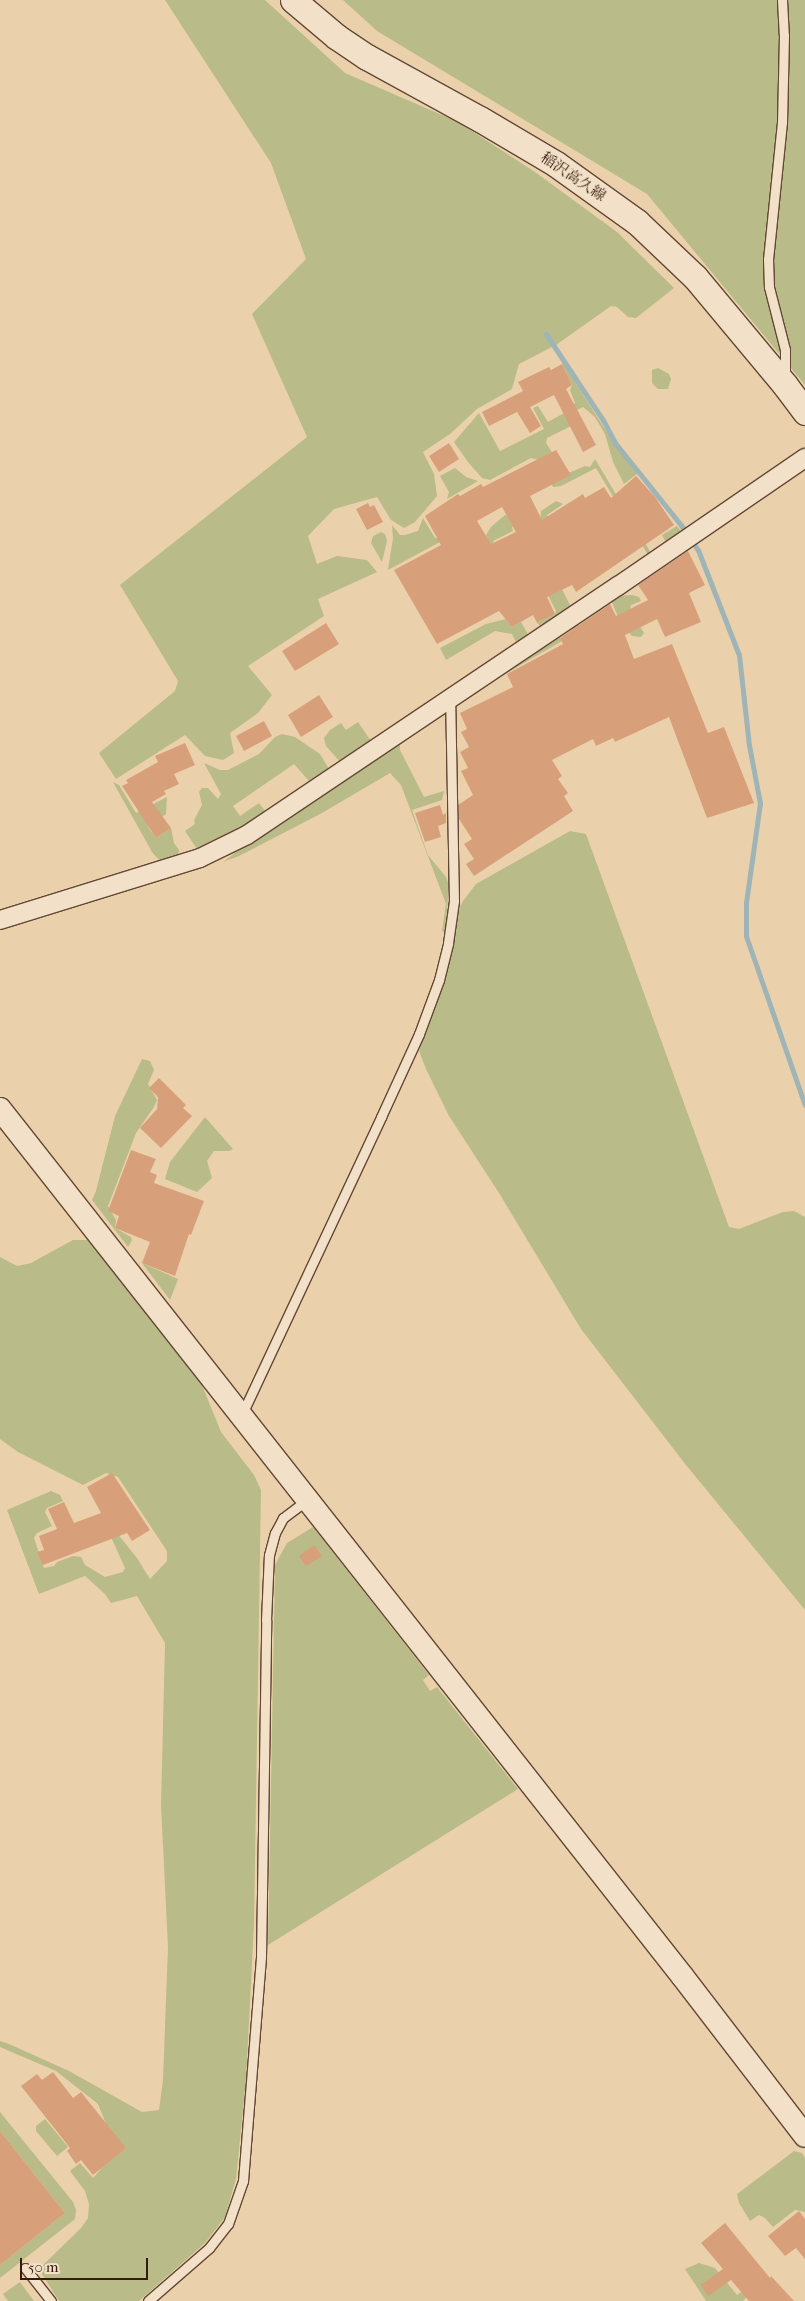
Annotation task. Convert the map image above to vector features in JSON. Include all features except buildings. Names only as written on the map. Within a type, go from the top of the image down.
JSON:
[{"type":"main road","name":"稲沢高久線","points":[[293,0],[337,37],[367,57],[480,118],[556,164],[637,222],[695,276],[805,412]]},
{"type":"street","points":[[0,920],[200,858],[247,835],[805,458]]},
{"type":"street","points":[[0,1109],[684,1977],[805,2136]]},
{"type":"lane","points":[[782,0],[784,35],[782,122],[768,259],[768,278],[785,350],[785,385]]},
{"type":"lane","points":[[242,1414],[385,1109],[419,1034],[439,980],[448,943],[454,901],[450,698]]},
{"type":"lane","points":[[148,2301],[209,2248],[228,2224],[243,2181],[261,1956],[266,1620],[269,1555],[275,1533],[283,1518],[309,1499]]},
{"type":"lane","points":[[25,2268],[51,2301]]},
{"type":"green space","points":[[165,0],[265,0],[345,73],[458,122],[535,172],[617,232],[674,288],[636,318],[628,317],[617,307],[611,306],[556,345],[519,364],[512,389],[477,409],[450,434],[423,452],[434,474],[437,496],[415,522],[404,528],[391,520],[377,497],[334,509],[308,536],[317,564],[337,556],[367,560],[377,572],[318,599],[324,616],[248,666],[272,695],[258,713],[230,733],[234,753],[223,760],[205,756],[185,735],[116,779],[99,753],[175,691],[178,681],[120,585],[307,437],[252,314],[306,259],[271,163]]},
{"type":"green space","points":[[343,0],[805,0],[805,385],[647,194],[377,31]]},
{"type":"green space","points":[[563,363],[615,445],[637,474],[624,484],[613,462],[605,434],[595,417],[583,407],[573,412],[577,423],[547,438],[546,443],[566,474],[585,466],[590,467],[595,459],[651,553],[648,555],[596,468],[561,486],[553,487],[539,460],[531,458],[490,480],[482,478],[454,442],[479,413],[500,451],[544,429],[533,408],[538,406],[548,422],[566,412],[575,403],[570,390],[572,385]]},
{"type":"green space","points":[[658,368],[669,374],[671,379],[668,389],[658,389],[652,383],[652,370]]},
{"type":"green space","points":[[455,468],[466,477],[478,481],[447,499],[449,492],[440,476]]},
{"type":"green space","points":[[556,501],[563,504],[547,515],[571,552],[540,526],[541,511]]},
{"type":"green space","points":[[505,515],[529,519],[512,527],[513,531],[493,541],[499,551],[490,544],[486,535],[491,527]]},
{"type":"green space","points":[[423,518],[435,538],[441,538],[442,541],[388,570],[393,538],[392,525],[400,535],[405,535],[418,531]]},
{"type":"green space","points":[[677,526],[683,534],[667,544],[662,535]]},
{"type":"green space","points":[[381,532],[385,534],[387,541],[382,562],[371,543],[373,536]]},
{"type":"green space","points":[[548,562],[570,605],[569,612],[542,627],[537,623],[555,614],[556,611],[534,568]]},
{"type":"green space","points":[[632,595],[639,597],[641,601],[631,605],[630,610],[644,633],[641,637],[632,636],[621,624],[611,600],[618,596]]},
{"type":"green space","points":[[506,619],[512,627],[521,622],[529,636],[517,644],[512,634],[495,631],[446,660],[440,648],[486,624]]},
{"type":"green space","points":[[576,619],[579,626],[559,636],[562,641],[457,702]]},
{"type":"green space","points":[[358,722],[371,741],[341,763],[326,746],[324,738],[330,730],[341,723],[346,730]]},
{"type":"green space","points":[[282,734],[295,737],[320,754],[329,769],[310,782],[294,764],[233,806],[240,816],[259,803],[266,812],[236,834],[203,850],[197,849],[185,831],[195,824],[194,820],[202,805],[199,792],[202,788],[208,788],[218,799],[221,794],[204,763],[220,770],[228,770],[259,754],[275,737]]},
{"type":"green space","points":[[400,742],[400,750],[424,797],[444,791],[442,800],[412,810],[428,855],[446,877],[449,886],[445,932],[442,931],[446,904],[401,785],[390,773],[322,813],[239,856],[223,862],[235,853],[223,857],[253,843]]},
{"type":"green space","points":[[113,782],[119,785],[136,813],[167,797],[166,814],[148,827],[156,838],[171,828],[174,843],[179,850],[178,857],[162,863],[152,852]]},
{"type":"green space","points":[[570,831],[586,834],[729,1227],[739,1229],[783,1212],[794,1211],[805,1217],[805,1610],[686,1465],[581,1329],[499,1193],[449,1116],[419,1051],[443,982],[458,911],[463,901],[476,884]]},
{"type":"green space","points":[[142,1059],[150,1061],[154,1070],[148,1084],[157,1100],[136,1133],[108,1206],[116,1220],[115,1228],[131,1237],[132,1240],[128,1247],[92,1200],[115,1116]]},
{"type":"green space","points":[[205,1117],[233,1149],[229,1151],[214,1151],[207,1161],[212,1178],[197,1192],[165,1179],[170,1162]]},
{"type":"green space","points":[[73,1240],[88,1240],[101,1248],[197,1373],[221,1432],[254,1475],[261,1490],[254,1924],[246,2080],[236,2179],[225,2217],[205,2243],[139,2301],[59,2301],[42,2274],[42,2266],[81,2228],[88,2218],[89,2204],[85,2191],[70,2171],[80,2163],[93,2178],[114,2154],[114,2144],[98,2104],[56,2071],[0,2047],[0,2041],[69,2071],[142,2112],[159,2110],[163,2080],[168,1947],[161,1805],[165,1643],[137,1596],[111,1603],[105,1594],[85,1576],[39,1594],[7,1510],[51,1491],[60,1495],[63,1501],[47,1508],[45,1512],[52,1526],[37,1533],[34,1538],[44,1568],[54,1566],[57,1562],[73,1556],[81,1557],[85,1565],[105,1577],[123,1572],[125,1568],[111,1537],[117,1533],[137,1558],[150,1579],[167,1561],[167,1551],[118,1477],[106,1473],[83,1485],[18,1452],[0,1439],[0,1257],[17,1266],[31,1263]]},
{"type":"green space","points":[[142,1263],[178,1279],[170,1300]]},
{"type":"green space","points":[[313,1527],[429,1675],[423,1680],[430,1691],[437,1687],[518,1789],[268,1945],[275,1565],[287,1543]]},
{"type":"green space","points":[[0,2112],[73,2202],[76,2210],[75,2219],[0,2278],[0,2265],[65,2213],[0,2131]]},
{"type":"green space","points":[[45,2119],[68,2147],[57,2156],[36,2131],[36,2126]]},
{"type":"green space","points":[[794,2151],[802,2153],[805,2158],[805,2212],[795,2210],[773,2227],[765,2218],[759,2215],[750,2221],[739,2203],[737,2194]]},
{"type":"green space","points":[[699,2263],[715,2268],[737,2295],[758,2279],[761,2282],[743,2301],[706,2301],[685,2269]]},
{"type":"green space","points":[[20,2282],[34,2301],[8,2301],[3,2294]]},
{"type":"waterway","points":[[546,334],[603,420],[616,444],[681,525],[698,550],[739,655],[749,745],[760,803],[746,903],[746,936],[805,1105]]}]
